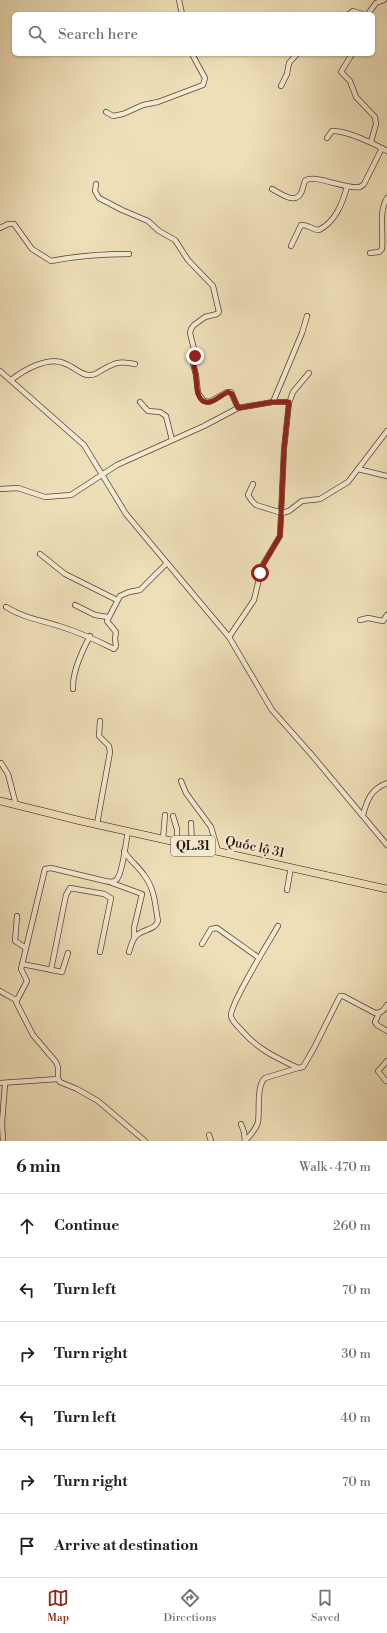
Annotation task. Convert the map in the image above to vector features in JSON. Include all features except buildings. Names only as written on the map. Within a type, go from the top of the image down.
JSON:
[{"type":"highway","name":"Quốc lộ 31","points":[[0,801],[387,889]]},
{"type":"street","points":[[179,0],[182,12]]},
{"type":"street","points":[[371,12],[376,3],[384,0]]},
{"type":"street","points":[[106,112],[110,116],[122,114],[143,105],[158,102],[203,85],[205,78],[193,56]]},
{"type":"street","points":[[281,86],[287,74],[289,63],[295,56]]},
{"type":"street","points":[[351,56],[342,72],[350,81],[356,97],[375,116],[376,124],[371,142]]},
{"type":"street","points":[[327,138],[331,132],[335,131],[371,142],[387,151]]},
{"type":"street","points":[[272,189],[293,198],[300,194],[305,181],[309,178],[347,187],[358,188],[363,185],[382,148]]},
{"type":"street","points":[[96,184],[95,191],[100,198],[122,210],[148,221],[159,231],[175,240],[188,260],[212,286],[219,312],[217,314],[205,317],[194,325],[190,331],[195,353],[193,364],[196,375],[197,390],[201,399],[208,402],[211,402],[227,392],[231,392],[238,408]]},
{"type":"street","points":[[291,246],[301,225],[304,224],[313,229],[319,230],[335,216],[341,207],[347,187]]},
{"type":"street","points":[[370,253],[379,252],[382,249],[382,214],[387,198]]},
{"type":"street","points":[[0,228],[10,223],[14,224],[32,249],[51,261],[62,258],[129,254]]},
{"type":"street","points":[[273,402],[300,339],[307,316]]},
{"type":"street","points":[[11,380],[33,366],[55,361],[66,363],[88,375],[95,374],[112,364],[120,362],[135,364]]},
{"type":"street","points":[[0,371],[82,443],[126,514],[229,637],[272,710],[387,845]]},
{"type":"street","points":[[229,637],[254,600],[262,566],[279,540],[282,513],[284,449],[289,402],[293,392],[309,373]]},
{"type":"street","points":[[140,402],[148,411],[160,412],[166,416],[172,440]]},
{"type":"street","points":[[0,489],[18,488],[45,497],[67,496],[76,493],[118,465],[204,426],[238,408],[273,402],[289,402]]},
{"type":"street","points":[[253,484],[249,493],[252,502],[263,508],[282,513],[289,511],[302,501],[316,500],[325,497],[345,484],[387,431]]},
{"type":"street","points":[[358,469],[387,476]]},
{"type":"street","points":[[40,554],[65,574],[117,600]]},
{"type":"street","points":[[6,608],[37,621],[90,636],[115,649],[116,632],[107,623],[108,617],[117,600],[120,596],[129,592],[140,590],[167,563]]},
{"type":"street","points":[[76,605],[95,615],[108,617]]},
{"type":"street","points":[[360,620],[368,618],[383,621],[387,615]]},
{"type":"street","points":[[73,689],[77,667],[90,636]]},
{"type":"street","points":[[97,824],[110,752],[109,746],[99,736],[100,721]]},
{"type":"street","points":[[1,763],[8,774],[16,805]]},
{"type":"street","points":[[181,781],[186,793],[211,827],[218,851]]},
{"type":"street","points":[[362,815],[369,796],[378,788],[387,783]]},
{"type":"street","points":[[163,839],[165,815]]},
{"type":"street","points":[[173,816],[177,829],[177,842]]},
{"type":"street","points":[[191,823],[192,845]]},
{"type":"street","points":[[110,882],[117,880],[120,873],[128,831]]},
{"type":"street","points":[[124,851],[130,861],[140,870],[148,882],[154,895],[155,912],[158,921],[155,926],[139,933],[134,938]]},
{"type":"street","points":[[287,890],[291,867]]},
{"type":"street","points":[[16,1000],[27,981],[22,972],[22,964],[45,869],[51,868],[110,882],[142,894],[134,928],[134,938],[129,952]]},
{"type":"street","points":[[51,970],[66,895],[70,888],[104,894],[111,898],[100,952]]},
{"type":"street","points":[[16,916],[15,941],[26,948]]},
{"type":"street","points":[[278,926],[232,1009],[231,1018],[249,1040],[263,1051],[298,1068]]},
{"type":"street","points":[[202,944],[211,929],[217,928],[259,958]]},
{"type":"street","points":[[22,964],[62,972],[68,953]]},
{"type":"street","points":[[0,991],[16,1000],[20,1012],[33,1035],[56,1062],[58,1068],[58,1079]]},
{"type":"street","points":[[245,1141],[258,1123],[260,1087],[262,1081],[265,1078],[303,1067],[340,996],[343,996],[364,1008],[379,1013]]},
{"type":"street","points":[[386,1008],[379,1013],[375,1022],[387,1031]]},
{"type":"street","points":[[386,1081],[378,1071],[387,1061]]},
{"type":"street","points":[[4,1141],[2,1123],[2,1083],[58,1079],[64,1084],[77,1089],[98,1101],[145,1141]]},
{"type":"street","points":[[241,1124],[245,1141]]},
{"type":"street","points":[[209,1135],[211,1141]]},
{"type":"route","points":[[195,356],[193,364],[196,375],[197,390],[201,399],[206,402],[211,402],[228,392],[231,392],[238,408],[273,402],[289,402],[285,432],[281,532],[277,543],[262,566],[260,573]]}]
